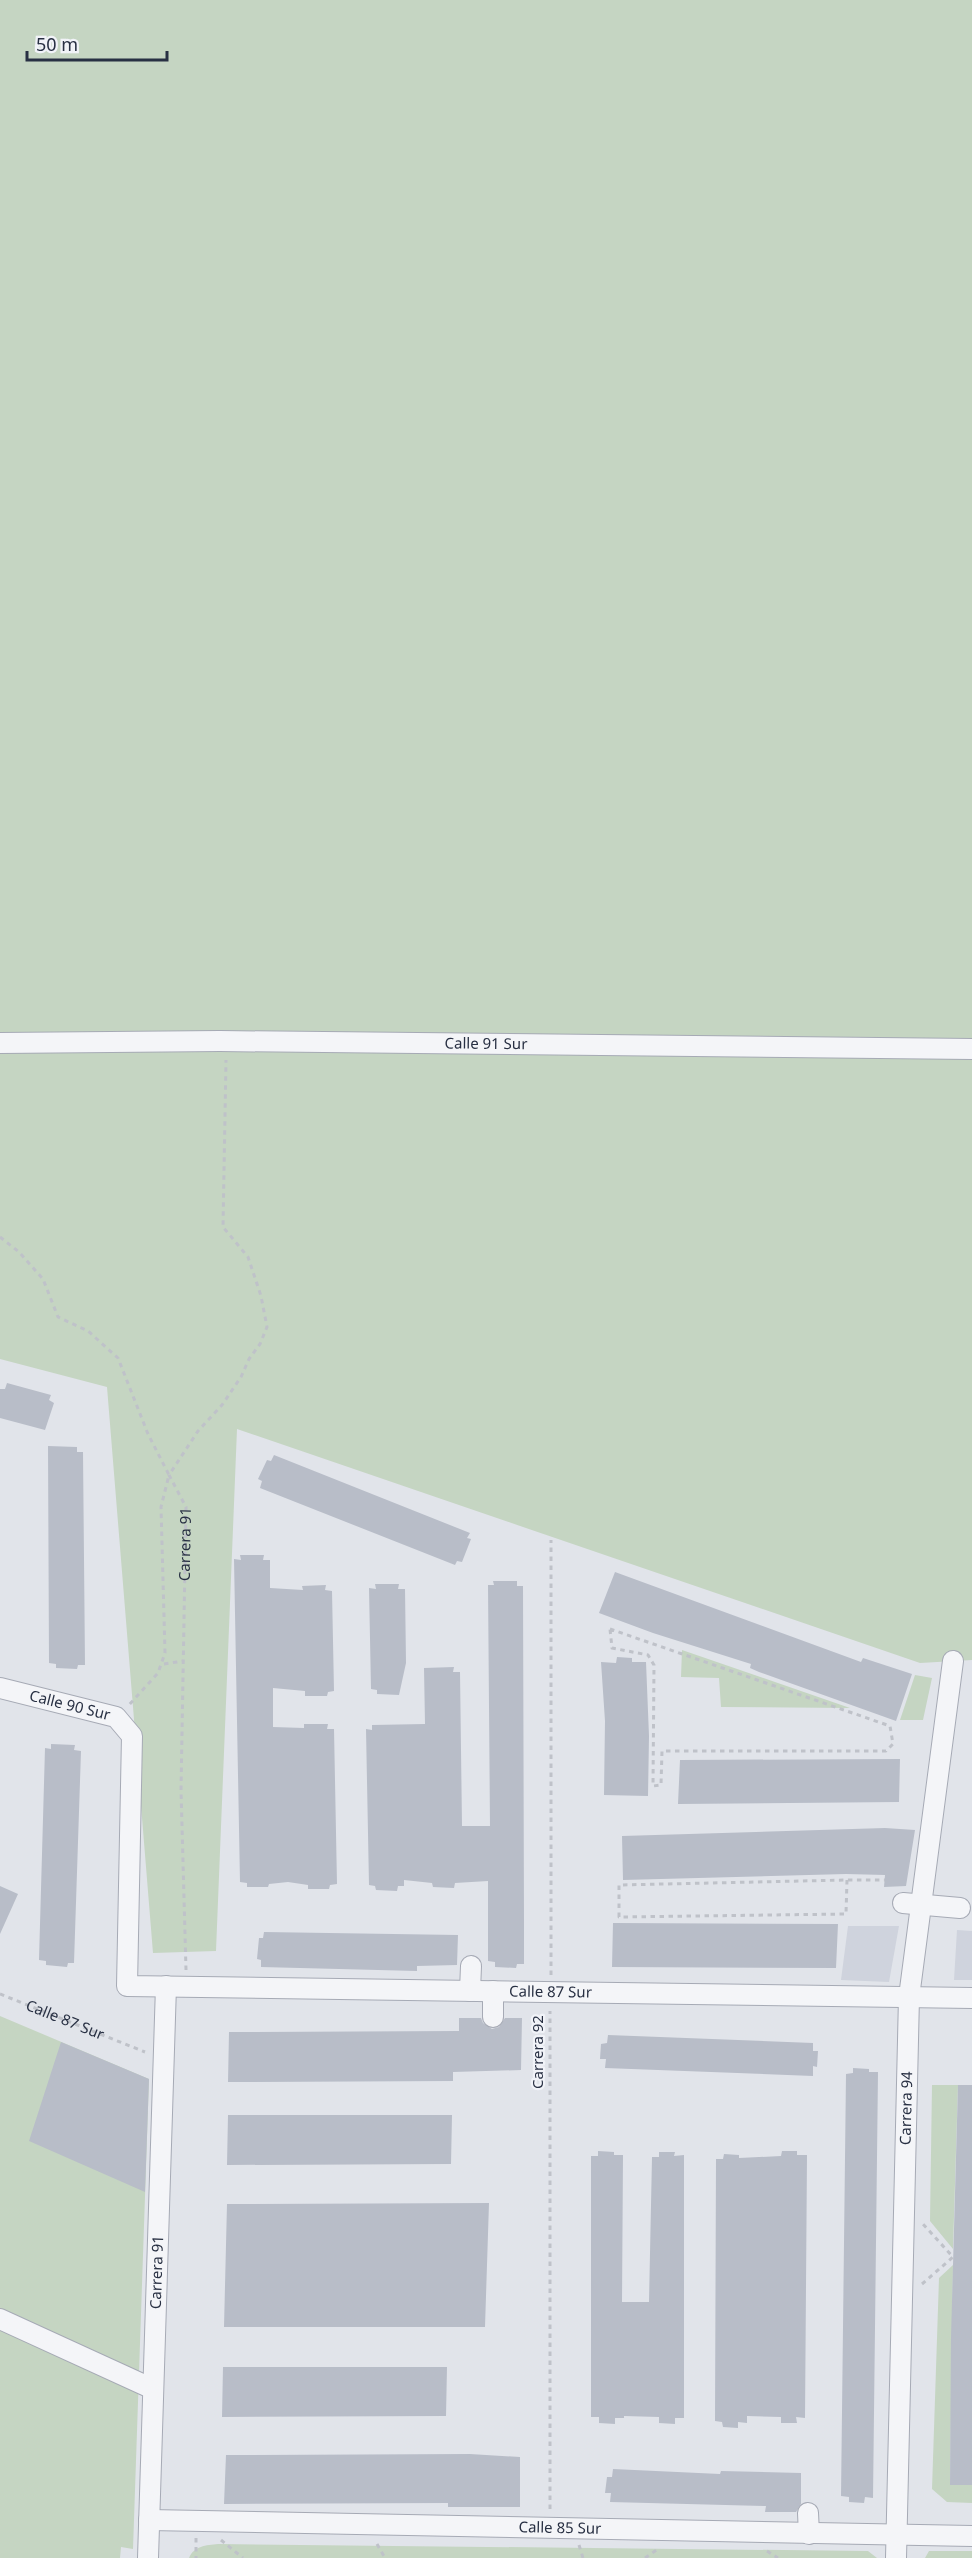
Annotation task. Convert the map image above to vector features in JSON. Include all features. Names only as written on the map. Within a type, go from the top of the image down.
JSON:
[{"type":"street","name":"Calle 91 Sur","points":[[0,1043],[220,1041],[972,1049]]},
{"type":"street","name":"Carrera 94","points":[[896,2558],[912,1905],[953,1661]]},
{"type":"street","name":"Calle 90 Sur","points":[[0,1688],[116,1717],[132,1736],[127,1986]]},
{"type":"street","points":[[912,1905],[960,1908]]},
{"type":"street","points":[[470,1991],[471,1966]]},
{"type":"street","name":"Calle 87 Sur","points":[[127,1986],[972,1998]]},
{"type":"street","name":"Carrera 91","points":[[148,2558],[166,1986]]},
{"type":"street","points":[[493,1991],[493,2017]]},
{"type":"street","points":[[0,2319],[153,2389]]},
{"type":"street","points":[[808,2513],[808,2534]]},
{"type":"street","name":"Calle 85 Sur","points":[[149,2520],[972,2536]]},
{"type":"path","points":[[116,1717],[144,1689],[163,1664],[166,1635],[161,1507],[169,1475],[198,1431],[222,1405],[241,1377],[267,1327],[261,1296],[248,1257],[223,1227],[226,1058],[220,1041]]},
{"type":"path","name":"Carrera 91","points":[[0,1238],[19,1252],[43,1279],[58,1317],[88,1331],[118,1358],[148,1434],[186,1507],[181,1790],[186,1987]]},
{"type":"path","name":"Carrera 92","points":[[550,2528],[551,1540]]},
{"type":"path","points":[[610,1629],[890,1726],[893,1744],[886,1751],[662,1751],[661,1785],[653,1786],[654,1665],[648,1655],[612,1648],[610,1629]]},
{"type":"path","points":[[163,1664],[183,1661]]},
{"type":"path","points":[[847,1880],[846,1914],[619,1917],[619,1885],[847,1880],[885,1880]]},
{"type":"path","name":"Calle 87 Sur","points":[[0,1994],[164,2060]]},
{"type":"path","points":[[921,2284],[953,2257],[923,2224]]},
{"type":"shaded area","points":[[848,1926],[899,1926],[889,1982],[841,1980]]},
{"type":"shaded area","points":[[957,1930],[972,1931],[972,1980],[954,1980]]},
{"type":"green space","points":[[0,0],[972,0],[972,1660],[920,1663],[237,1429],[216,1951],[153,1953],[107,1387],[0,1359]]},
{"type":"green space","points":[[682,1650],[850,1708],[721,1707],[719,1678],[681,1677]]},
{"type":"green space","points":[[915,1675],[932,1678],[923,1720],[900,1720]]},
{"type":"green space","points":[[0,2016],[149,2079],[133,2549],[121,2547],[120,2558],[0,2558]]},
{"type":"green space","points":[[932,2085],[958,2085],[953,2249],[930,2221]]},
{"type":"green space","points":[[953,2265],[950,2484],[972,2485],[972,2503],[947,2502],[932,2489],[939,2278]]},
{"type":"green space","points":[[218,2544],[868,2551],[877,2558],[189,2558],[197,2549]]},
{"type":"green space","points":[[929,2551],[972,2551],[972,2558],[925,2558]]},
{"type":"building","points":[[7,1383],[51,1395],[49,1400],[54,1403],[45,1430],[0,1418],[0,1389],[5,1389]]},
{"type":"building","points":[[48,1446],[77,1447],[77,1452],[83,1452],[85,1665],[78,1665],[77,1669],[56,1668],[56,1664],[49,1663]]},
{"type":"building","points":[[274,1455],[470,1533],[467,1538],[471,1539],[462,1562],[457,1561],[455,1565],[260,1488],[262,1481],[258,1479],[267,1460],[271,1461]]},
{"type":"building","points":[[240,1555],[264,1555],[263,1560],[270,1560],[270,1588],[303,1590],[302,1586],[326,1585],[325,1590],[332,1591],[334,1691],[328,1692],[327,1696],[305,1696],[305,1691],[273,1688],[273,1727],[304,1728],[304,1724],[328,1724],[327,1729],[334,1729],[337,1884],[330,1885],[329,1889],[308,1889],[308,1885],[288,1882],[269,1884],[268,1887],[247,1887],[247,1883],[240,1882],[234,1559],[241,1560]]},
{"type":"building","points":[[615,1572],[861,1662],[863,1658],[912,1674],[896,1721],[759,1672],[750,1668],[751,1664],[599,1613]]},
{"type":"building","points":[[493,1581],[517,1581],[517,1586],[523,1586],[524,1964],[517,1964],[516,1968],[495,1967],[495,1962],[488,1961],[488,1881],[455,1883],[454,1888],[433,1887],[432,1883],[404,1880],[404,1886],[398,1886],[397,1891],[376,1890],[375,1886],[369,1885],[366,1729],[372,1730],[372,1725],[425,1724],[424,1668],[454,1667],[453,1672],[460,1672],[462,1826],[490,1826],[488,1585],[494,1585]]},
{"type":"building","points":[[375,1584],[399,1584],[398,1589],[405,1589],[406,1663],[399,1695],[377,1694],[377,1690],[371,1689],[369,1588],[376,1589]]},
{"type":"building","points":[[617,1657],[632,1658],[632,1662],[646,1662],[649,1736],[648,1796],[604,1795],[605,1721],[601,1662],[616,1663]]},
{"type":"building","points":[[51,1744],[75,1745],[74,1750],[81,1751],[74,1963],[68,1963],[67,1967],[46,1965],[46,1961],[39,1960],[45,1748],[51,1749]]},
{"type":"building","points":[[900,1759],[899,1802],[678,1804],[680,1760]]},
{"type":"building","points":[[885,1828],[915,1830],[906,1886],[884,1887],[885,1875],[846,1874],[623,1880],[622,1836]]},
{"type":"building","points":[[0,1886],[18,1894],[0,1934]]},
{"type":"building","points":[[613,1923],[838,1924],[836,1968],[612,1967]]},
{"type":"building","points":[[264,1932],[458,1935],[457,1965],[417,1966],[417,1971],[261,1967],[261,1960],[257,1959],[259,1938],[263,1938]]},
{"type":"building","points":[[459,2018],[481,2018],[483,2023],[492,2029],[499,2027],[505,2018],[522,2018],[521,2070],[453,2072],[453,2081],[228,2082],[229,2032],[459,2031]]},
{"type":"building","points":[[608,2035],[813,2043],[813,2051],[818,2051],[817,2067],[813,2066],[813,2076],[605,2068],[606,2059],[600,2059],[601,2044],[607,2043]]},
{"type":"building","points":[[61,2042],[149,2079],[145,2192],[29,2141]]},
{"type":"building","points":[[853,2068],[878,2072],[873,2498],[865,2497],[864,2503],[849,2502],[849,2497],[841,2496],[846,2074],[853,2073]]},
{"type":"building","points":[[958,2085],[972,2085],[972,2485],[950,2485],[951,2337]]},
{"type":"building","points":[[228,2115],[452,2115],[451,2164],[227,2165]]},
{"type":"building","points":[[598,2151],[623,2155],[622,2302],[649,2302],[652,2157],[659,2157],[659,2152],[675,2152],[674,2156],[684,2155],[684,2418],[675,2418],[675,2424],[659,2423],[659,2417],[624,2416],[624,2418],[615,2418],[615,2424],[599,2423],[599,2417],[591,2417],[591,2156],[598,2156]]},
{"type":"building","points":[[782,2151],[797,2151],[797,2155],[807,2155],[805,2418],[796,2417],[797,2423],[781,2423],[781,2417],[747,2416],[747,2423],[738,2422],[738,2428],[723,2427],[722,2422],[715,2421],[716,2159],[723,2159],[724,2154],[739,2155],[739,2158],[781,2156]]},
{"type":"building","points":[[489,2203],[485,2327],[224,2327],[227,2204]]},
{"type":"building","points":[[223,2367],[447,2367],[446,2416],[222,2417]]},
{"type":"building","points":[[470,2454],[520,2457],[520,2507],[448,2507],[448,2503],[224,2504],[226,2455]]},
{"type":"building","points":[[613,2469],[720,2474],[721,2471],[801,2473],[801,2504],[796,2512],[765,2512],[766,2506],[610,2502],[611,2493],[605,2493],[607,2477],[612,2477]]}]
